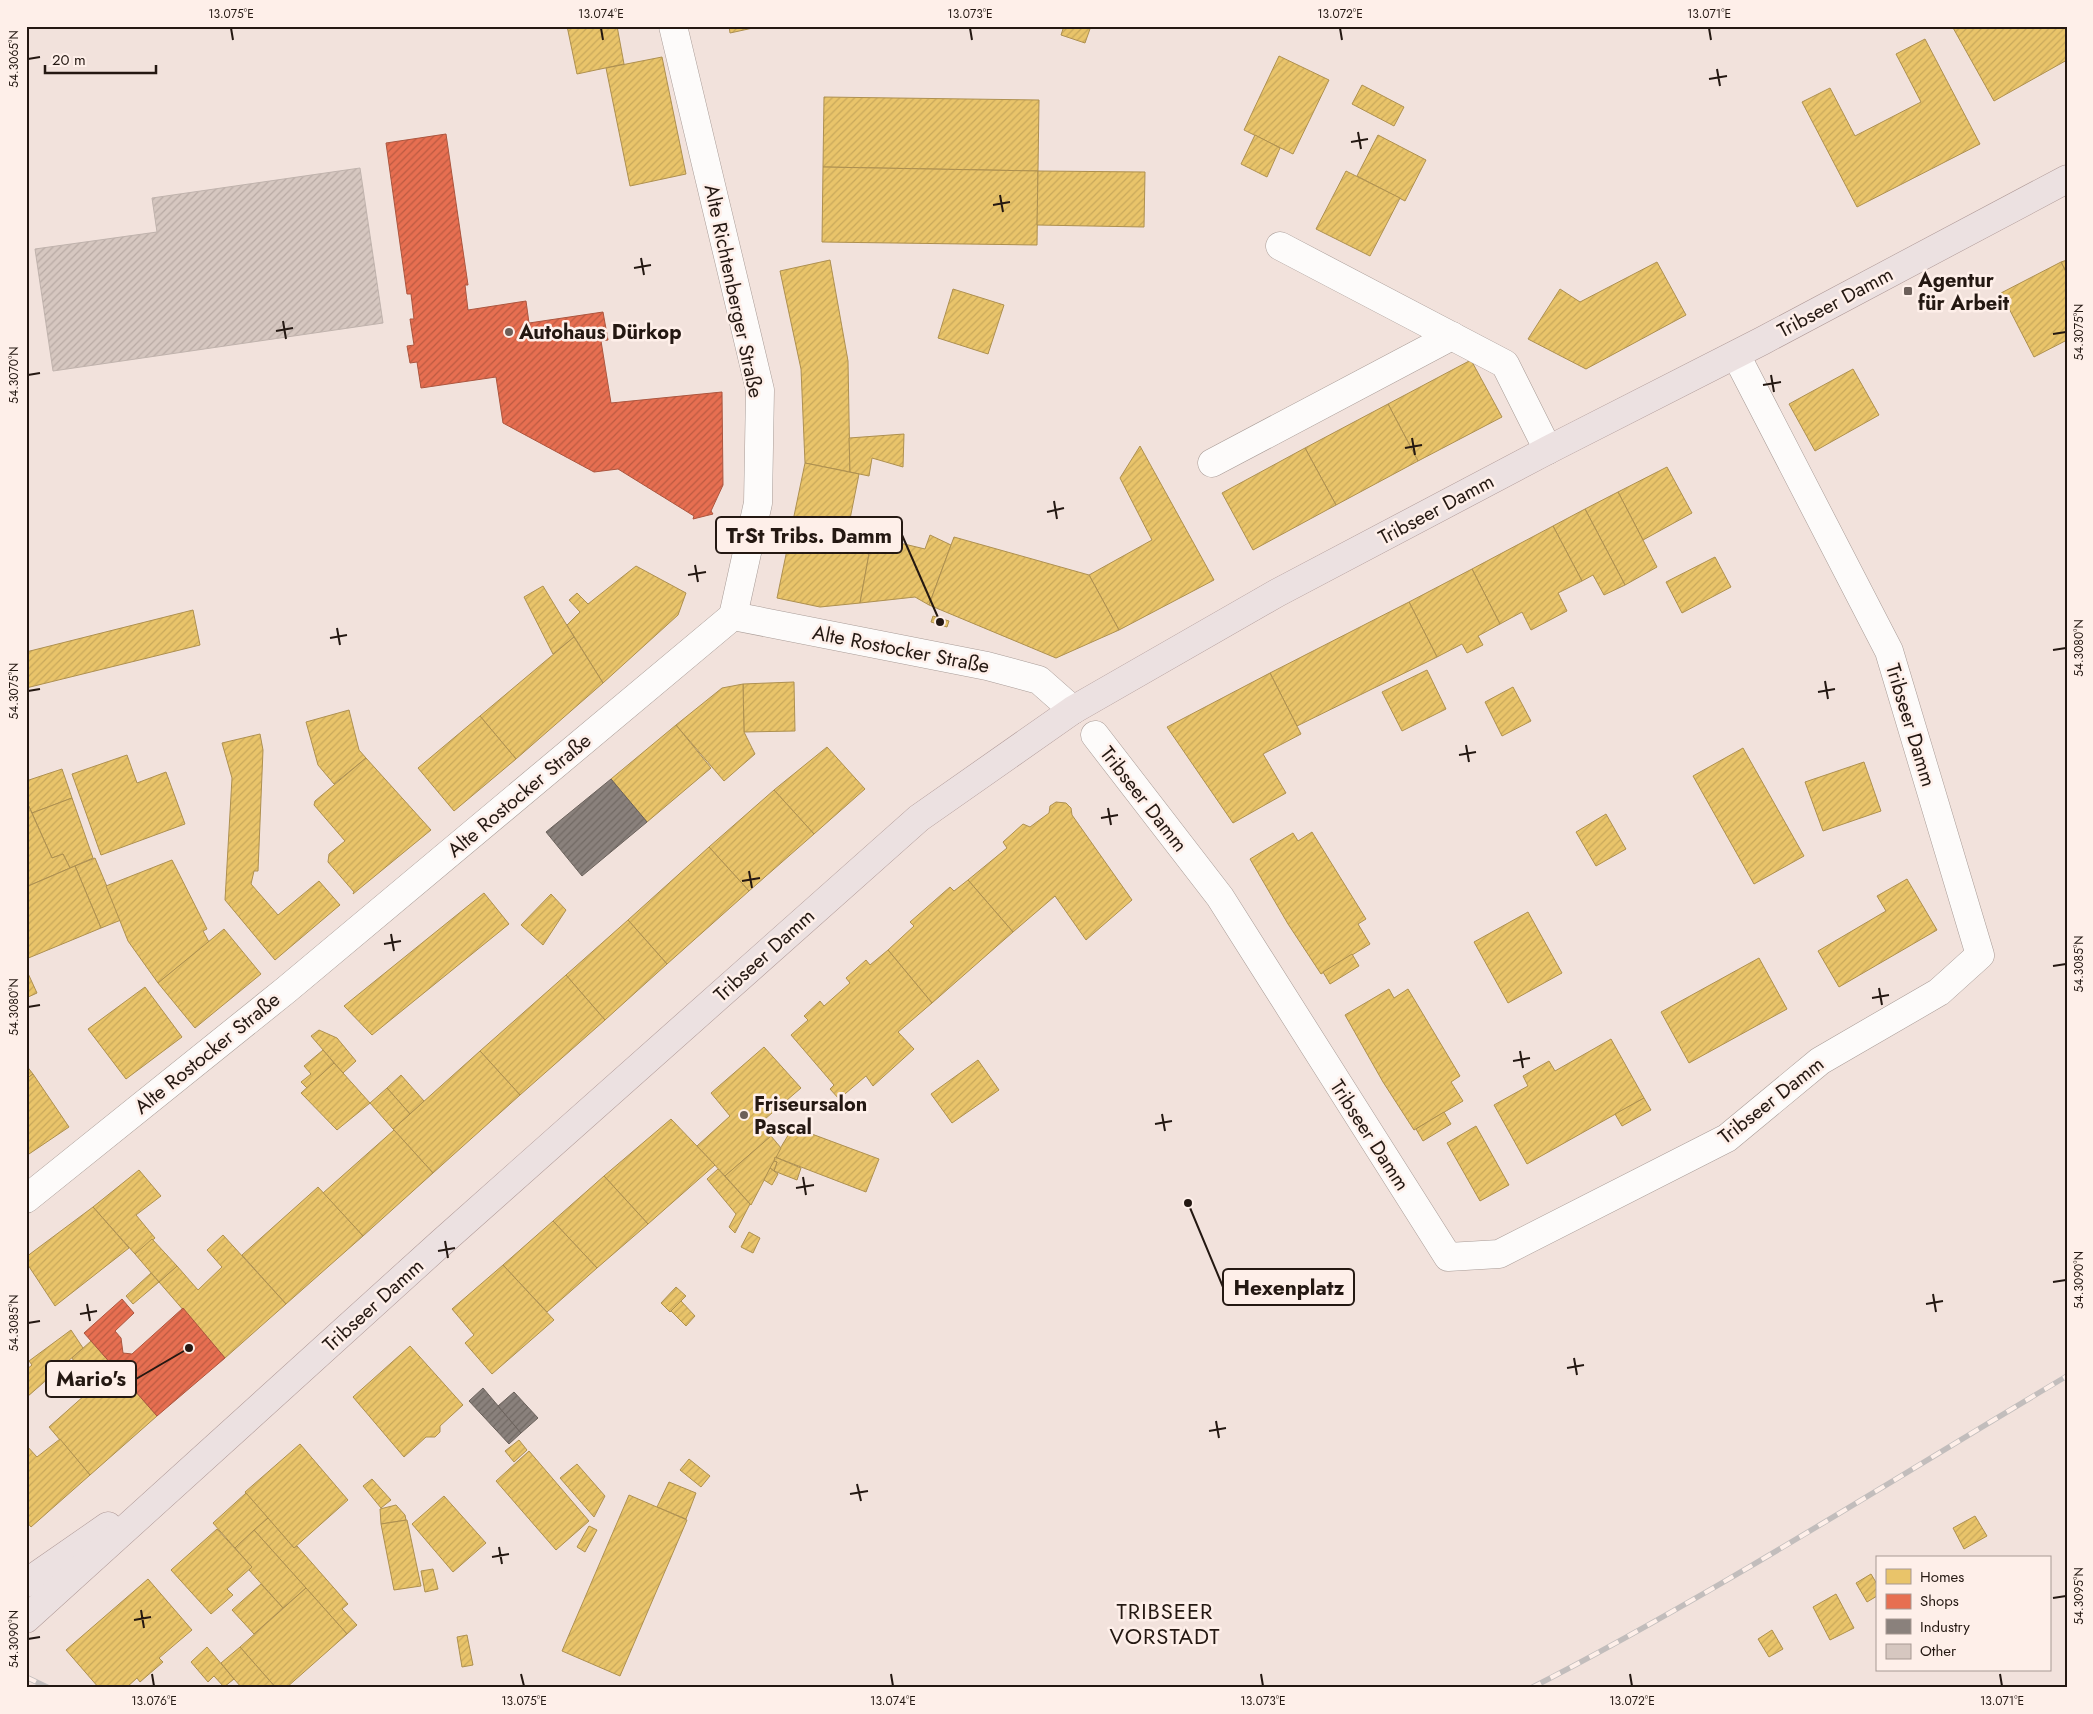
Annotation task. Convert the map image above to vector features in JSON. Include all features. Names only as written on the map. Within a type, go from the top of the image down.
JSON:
[{"type":"main road","name":"Tribseer Damm","points":[[26,1620],[442,1242],[918,818],[1074,710],[1277,593],[2067,179]]},
{"type":"main road","name":"Tribseer Damm","points":[[26,1583],[202,1461]]},
{"type":"street","name":"Alte Richtenberger Straße","points":[[673,26],[760,390],[758,503],[732,616]]},
{"type":"street","points":[[1280,246],[1505,364],[1548,450]]},
{"type":"street","points":[[1212,463],[1452,336]]},
{"type":"street","name":"Tribseer Damm","points":[[1095,735],[1220,897],[1448,1257],[1499,1254],[1727,1138],[1820,1061],[1939,992],[1980,955],[1890,651],[1736,354]]},
{"type":"street","name":"Alte Rostocker Straße","points":[[26,1199],[286,990],[732,616],[987,666],[1039,680],[1074,710]]},
{"type":"building: Homes","points":[[567,26],[617,26],[624,64],[577,74]]},
{"type":"building: Homes","points":[[729,26],[762,26],[730,33]]},
{"type":"building: Homes","points":[[1064,26],[1091,26],[1085,43],[1061,35]]},
{"type":"building: Homes","points":[[1952,26],[2066,26],[2067,60],[1994,101]]},
{"type":"building: Homes","points":[[1925,39],[1980,144],[1857,207],[1802,102],[1830,88],[1855,136],[1921,102],[1896,54]]},
{"type":"building: Homes","points":[[1279,56],[1329,80],[1293,154],[1244,130]]},
{"type":"building: Homes","points":[[662,57],[686,174],[630,186],[606,68]]},
{"type":"building: Homes","points":[[1362,85],[1404,107],[1394,126],[1352,104]]},
{"type":"building: Homes","points":[[824,97],[1039,100],[1038,171],[823,167]]},
{"type":"building: Homes","points":[[1255,135],[1280,148],[1267,177],[1241,164]]},
{"type":"building: Homes","points":[[1378,135],[1426,160],[1405,201],[1357,176]]},
{"type":"building: Homes","points":[[823,167],[1038,171],[1037,245],[822,242]]},
{"type":"building: Homes","points":[[1038,171],[1145,172],[1144,227],[1037,225]]},
{"type":"building: Homes","points":[[1346,171],[1400,198],[1370,256],[1316,229]]},
{"type":"building: Homes","points":[[830,260],[848,361],[850,472],[805,463],[801,369],[780,271]]},
{"type":"building: Homes","points":[[2067,260],[2067,274],[2061,262]]},
{"type":"building: Homes","points":[[1657,262],[1686,315],[1586,369],[1528,339],[1560,289],[1580,302]]},
{"type":"building: Homes","points":[[2061,262],[2067,274],[2067,340],[2034,357],[2001,293]]},
{"type":"building: Homes","points":[[953,289],[1004,305],[988,354],[938,338]]},
{"type":"building: Homes","points":[[1471,360],[1502,417],[1418,461],[1388,404]]},
{"type":"building: Homes","points":[[1853,369],[1879,415],[1815,451],[1789,404]]},
{"type":"building: Homes","points":[[1388,404],[1418,461],[1336,505],[1305,448]]},
{"type":"building: Homes","points":[[904,434],[903,467],[872,458],[869,476],[850,472],[849,438]]},
{"type":"building: Homes","points":[[1140,446],[1214,580],[1119,630],[1089,575],[1152,540],[1120,478]]},
{"type":"building: Homes","points":[[1305,448],[1336,505],[1253,550],[1222,493]]},
{"type":"building: Homes","points":[[805,463],[859,474],[844,549],[869,554],[860,603],[820,607],[777,598]]},
{"type":"building: Homes","points":[[1667,467],[1692,513],[1643,540],[1618,492]]},
{"type":"building: Homes","points":[[1618,492],[1657,567],[1625,585],[1585,509]]},
{"type":"building: Homes","points":[[1585,509],[1625,585],[1604,595],[1593,575],[1582,581],[1553,526]]},
{"type":"building: Homes","points":[[1553,526],[1582,581],[1558,593],[1567,611],[1531,630],[1522,612],[1500,624],[1472,569]]},
{"type":"building: Homes","points":[[930,535],[951,545],[929,605],[915,597],[860,603],[869,554],[875,537],[925,549]]},
{"type":"building: Homes","points":[[954,537],[1089,575],[1119,630],[1056,658],[929,605]]},
{"type":"building: Homes","points":[[1715,557],[1731,587],[1682,613],[1666,582]]},
{"type":"building: Homes","points":[[636,566],[686,593],[678,615],[603,683],[567,625],[580,612],[569,600],[577,593],[588,604]]},
{"type":"building: Homes","points":[[1472,569],[1500,624],[1478,636],[1483,645],[1467,653],[1462,644],[1437,657],[1409,602]]},
{"type":"building: Homes","points":[[543,586],[574,637],[553,654],[524,597]]},
{"type":"building: Homes","points":[[1409,602],[1437,657],[1297,726],[1270,673]]},
{"type":"building: Homes","points":[[193,610],[200,645],[26,688],[26,652]]},
{"type":"building: Homes","points":[[933,616],[949,621],[947,627],[931,622]]},
{"type":"building: Homes","points":[[574,637],[603,683],[516,759],[480,716]]},
{"type":"building: Homes","points":[[1427,670],[1446,709],[1402,731],[1382,692]]},
{"type":"building: Homes","points":[[1270,673],[1301,734],[1263,754],[1286,793],[1233,823],[1167,727]]},
{"type":"building: Homes","points":[[794,682],[795,731],[744,732],[743,684]]},
{"type":"building: Homes","points":[[743,684],[744,732],[755,754],[724,781],[676,725],[722,688]]},
{"type":"building: Homes","points":[[1513,687],[1531,721],[1502,736],[1485,702]]},
{"type":"building: Homes","points":[[349,710],[359,750],[366,758],[334,784],[318,765],[306,722]]},
{"type":"building: Homes","points":[[480,716],[516,759],[454,811],[418,768]]},
{"type":"building: Homes","points":[[676,725],[711,768],[647,822],[611,779]]},
{"type":"building: Homes","points":[[260,734],[263,750],[258,871],[254,871],[251,884],[278,915],[319,881],[340,905],[275,960],[225,900],[232,778],[222,743]]},
{"type":"building: Homes","points":[[827,747],[865,789],[814,834],[774,790]]},
{"type":"building: Homes","points":[[1743,748],[1804,856],[1754,884],[1693,776]]},
{"type":"building: Homes","points":[[127,755],[137,783],[166,772],[185,824],[101,855],[72,774]]},
{"type":"building: Homes","points":[[366,758],[431,830],[353,894],[354,892],[328,862],[329,854],[345,841],[314,805],[315,801]]},
{"type":"building: Homes","points":[[1864,762],[1881,811],[1823,831],[1805,782]]},
{"type":"building: Homes","points":[[62,769],[72,798],[32,813],[26,800],[26,781]]},
{"type":"building: Homes","points":[[774,790],[814,834],[749,891],[709,847]]},
{"type":"building: Homes","points":[[72,798],[93,858],[70,868],[63,854],[52,858],[32,813]]},
{"type":"building: Homes","points":[[26,800],[52,858],[63,854],[70,868],[28,886]]},
{"type":"building: Homes","points":[[1056,802],[1066,803],[1071,808],[1072,815],[1132,900],[1086,940],[1055,896],[1013,932],[968,880],[1007,848],[1003,842],[1023,824],[1030,827],[1049,813],[1050,806]]},
{"type":"building: Homes","points":[[1606,814],[1626,849],[1596,866],[1576,832]]},
{"type":"building: Homes","points":[[1312,832],[1366,919],[1358,924],[1370,944],[1321,974],[1288,924],[1250,859],[1293,833],[1298,841]]},
{"type":"building: Homes","points":[[709,847],[749,891],[667,964],[628,920]]},
{"type":"building: Homes","points":[[95,858],[121,920],[101,928],[75,866]]},
{"type":"building: Homes","points":[[172,860],[207,929],[203,931],[209,942],[158,983],[128,941],[106,886]]},
{"type":"building: Homes","points":[[75,866],[101,928],[26,959],[26,887]]},
{"type":"building: Homes","points":[[1907,879],[1937,930],[1839,987],[1818,951],[1886,911],[1877,896]]},
{"type":"building: Homes","points":[[968,880],[1013,932],[932,1003],[888,950],[914,926],[910,922],[950,887],[954,891]]},
{"type":"building: Homes","points":[[484,893],[509,924],[372,1035],[344,1006]]},
{"type":"building: Homes","points":[[551,894],[566,910],[543,945],[521,925]]},
{"type":"building: Homes","points":[[1528,912],[1562,973],[1508,1003],[1474,942]]},
{"type":"building: Homes","points":[[628,920],[667,964],[605,1020],[566,975]]},
{"type":"building: Homes","points":[[224,929],[261,974],[195,1028],[158,983]]},
{"type":"building: Homes","points":[[888,950],[932,1003],[898,1032],[914,1049],[873,1086],[866,1076],[839,1099],[830,1089],[834,1085],[791,1035],[808,1020],[804,1016],[820,1001],[824,1006],[850,983],[846,978],[866,960],[870,965]]},
{"type":"building: Homes","points":[[1352,954],[1359,966],[1330,984],[1323,972]]},
{"type":"building: Homes","points":[[1759,958],[1787,1009],[1689,1063],[1661,1012]]},
{"type":"building: Homes","points":[[26,969],[37,993],[26,998]]},
{"type":"building: Homes","points":[[566,975],[605,1020],[520,1095],[480,1051]]},
{"type":"building: Homes","points":[[145,987],[182,1037],[126,1079],[88,1029]]},
{"type":"building: Homes","points":[[1389,989],[1394,998],[1408,989],[1460,1076],[1451,1082],[1463,1101],[1414,1130],[1383,1082],[1345,1015]]},
{"type":"building: Homes","points":[[319,1030],[337,1038],[356,1061],[343,1073],[311,1036]]},
{"type":"building: Homes","points":[[1611,1039],[1644,1098],[1527,1164],[1494,1105],[1528,1086],[1523,1076],[1549,1061],[1555,1071]]},
{"type":"building: Homes","points":[[764,1047],[801,1088],[765,1119],[776,1132],[725,1176],[697,1146],[730,1116],[711,1093]]},
{"type":"building: Homes","points":[[323,1050],[334,1063],[307,1088],[301,1082],[311,1074],[304,1066]]},
{"type":"building: Homes","points":[[480,1051],[520,1095],[433,1173],[393,1129]]},
{"type":"building: Homes","points":[[978,1060],[999,1090],[952,1123],[931,1094]]},
{"type":"building: Homes","points":[[334,1063],[370,1103],[337,1130],[301,1093]]},
{"type":"building: Homes","points":[[26,1065],[33,1074],[26,1079]]},
{"type":"building: Homes","points":[[33,1074],[69,1127],[26,1156],[26,1079]]},
{"type":"building: Homes","points":[[401,1075],[424,1101],[410,1114],[387,1088]]},
{"type":"building: Homes","points":[[387,1088],[410,1114],[393,1129],[370,1103]]},
{"type":"building: Homes","points":[[1644,1098],[1651,1110],[1622,1126],[1615,1114]]},
{"type":"building: Homes","points":[[1444,1112],[1451,1124],[1423,1141],[1416,1129]]},
{"type":"building: Homes","points":[[671,1119],[715,1165],[648,1224],[604,1176]]},
{"type":"building: Homes","points":[[1476,1126],[1509,1185],[1480,1201],[1447,1143]]},
{"type":"building: Homes","points":[[793,1127],[879,1159],[866,1192],[775,1157]]},
{"type":"building: Homes","points":[[394,1130],[433,1173],[363,1236],[323,1193]]},
{"type":"building: Homes","points":[[771,1136],[781,1148],[751,1205],[725,1176]]},
{"type":"building: Homes","points":[[775,1157],[801,1168],[797,1180],[774,1171],[777,1162],[774,1161]]},
{"type":"building: Homes","points":[[774,1161],[777,1162],[774,1171],[770,1168]]},
{"type":"building: Homes","points":[[770,1168],[778,1174],[772,1185],[764,1180]]},
{"type":"building: Homes","points":[[718,1169],[750,1204],[735,1233],[729,1227],[736,1214],[707,1179]]},
{"type":"building: Homes","points":[[139,1170],[161,1196],[136,1215],[155,1238],[135,1254],[93,1207]]},
{"type":"building: Homes","points":[[604,1176],[648,1224],[597,1268],[553,1221]]},
{"type":"building: Homes","points":[[318,1187],[363,1236],[286,1304],[242,1255]]},
{"type":"building: Homes","points":[[93,1207],[129,1248],[55,1306],[26,1262],[26,1257]]},
{"type":"building: Homes","points":[[553,1221],[597,1268],[547,1312],[503,1265]]},
{"type":"building: Homes","points":[[749,1232],[760,1238],[753,1253],[741,1247]]},
{"type":"building: Homes","points":[[223,1235],[286,1304],[225,1358],[159,1282],[177,1266],[198,1290],[222,1267],[207,1250]]},
{"type":"building: Homes","points":[[152,1239],[177,1266],[159,1282],[135,1254]]},
{"type":"building: Homes","points":[[503,1265],[554,1320],[492,1374],[465,1343],[474,1335],[452,1309]]},
{"type":"building: Homes","points":[[151,1273],[159,1282],[133,1304],[126,1296]]},
{"type":"building: Homes","points":[[676,1287],[686,1296],[670,1312],[661,1303]]},
{"type":"building: Homes","points":[[681,1301],[695,1316],[686,1326],[671,1311]]},
{"type":"building: Homes","points":[[71,1330],[83,1348],[27,1397],[26,1370],[32,1365],[29,1361]]},
{"type":"building: Homes","points":[[91,1341],[157,1416],[90,1475],[49,1427],[103,1379],[101,1375],[92,1374],[81,1369],[73,1375],[68,1369],[75,1363],[72,1358]]},
{"type":"building: Homes","points":[[410,1346],[463,1405],[440,1426],[440,1432],[435,1437],[426,1437],[404,1457],[353,1397]]},
{"type":"building: Homes","points":[[60,1439],[90,1475],[31,1527],[26,1521],[26,1445],[37,1457]]},
{"type":"building: Homes","points":[[519,1440],[527,1450],[514,1462],[505,1451]]},
{"type":"building: Homes","points":[[300,1444],[348,1500],[294,1548],[245,1492]]},
{"type":"building: Homes","points":[[529,1451],[589,1521],[556,1550],[496,1481]]},
{"type":"building: Homes","points":[[689,1459],[710,1476],[701,1487],[680,1470]]},
{"type":"building: Homes","points":[[577,1464],[605,1496],[594,1517],[560,1478]]},
{"type":"building: Homes","points":[[372,1479],[391,1500],[381,1508],[363,1486]]},
{"type":"building: Homes","points":[[669,1482],[696,1493],[686,1519],[657,1507]]},
{"type":"building: Homes","points":[[246,1493],[268,1518],[235,1548],[213,1523]]},
{"type":"building: Homes","points":[[629,1495],[687,1520],[620,1676],[562,1651]]},
{"type":"building: Homes","points":[[444,1496],[486,1543],[453,1572],[412,1524]]},
{"type":"building: Homes","points":[[396,1505],[405,1515],[406,1520],[381,1524],[380,1509]]},
{"type":"building: Homes","points":[[1975,1516],[1987,1536],[1964,1549],[1953,1528]]},
{"type":"building: Homes","points":[[268,1518],[294,1548],[297,1546],[348,1604],[342,1609],[357,1625],[347,1634],[254,1530]]},
{"type":"building: Homes","points":[[407,1520],[421,1586],[394,1590],[381,1524]]},
{"type":"building: Homes","points":[[589,1526],[597,1530],[585,1552],[577,1547]]},
{"type":"building: Homes","points":[[217,1529],[252,1567],[227,1589],[233,1595],[211,1614],[171,1570]]},
{"type":"building: Homes","points":[[254,1530],[306,1588],[283,1608],[249,1570],[252,1567],[235,1548]]},
{"type":"building: Homes","points":[[433,1569],[438,1589],[425,1592],[421,1571]]},
{"type":"building: Homes","points":[[1871,1574],[1876,1582],[1876,1597],[1867,1602],[1856,1583]]},
{"type":"building: Homes","points":[[148,1579],[192,1630],[159,1658],[163,1662],[140,1682],[137,1678],[126,1688],[99,1688],[66,1650]]},
{"type":"building: Homes","points":[[261,1584],[283,1608],[254,1634],[232,1610]]},
{"type":"building: Homes","points":[[306,1588],[347,1634],[286,1688],[276,1688],[240,1647]]},
{"type":"building: Homes","points":[[1836,1594],[1854,1628],[1830,1640],[1813,1607]]},
{"type":"building: Homes","points":[[1772,1630],[1783,1649],[1769,1657],[1758,1639]]},
{"type":"building: Homes","points":[[467,1635],[473,1665],[462,1667],[457,1637]]},
{"type":"building: Homes","points":[[207,1647],[234,1679],[224,1687],[214,1676],[208,1682],[191,1662]]},
{"type":"building: Homes","points":[[240,1647],[276,1688],[242,1688],[234,1679],[221,1663]]},
{"type":"building: Shops","name":"Autohaus Dürkop","points":[[446,134],[468,285],[465,285],[468,310],[526,301],[529,323],[603,312],[608,340],[601,341],[611,403],[722,392],[723,485],[711,511],[713,514],[693,519],[694,516],[618,469],[594,472],[503,423],[496,377],[421,388],[417,362],[410,363],[407,346],[414,345],[410,319],[414,319],[411,294],[407,294],[386,143]]},
{"type":"building: Shops","points":[[122,1299],[134,1313],[115,1331],[121,1338],[123,1353],[132,1354],[183,1308],[225,1358],[157,1416],[84,1333]]},
{"type":"building: Industry","points":[[611,779],[647,822],[582,876],[546,832]]},
{"type":"building: Industry","points":[[483,1388],[521,1433],[509,1444],[469,1401]]},
{"type":"building: Industry","points":[[514,1392],[538,1418],[521,1433],[498,1406]]},
{"type":"building: Other","points":[[360,168],[383,323],[53,371],[35,249],[157,232],[152,198]]},
{"type":"railway","points":[[1531,1688],[1734,1576],[2067,1376]]},
{"type":"railway","points":[[26,1677],[49,1688]]},
{"type":"place","name":"Agentur für Arbeit","points":[[1908,291]]},
{"type":"place","name":"Autohaus Dürkop","points":[[509,332]]},
{"type":"place","name":"TrSt Tribs. Damm","points":[[940,622]]},
{"type":"place","name":"Friseursalon Pascal","points":[[744,1115]]},
{"type":"place","name":"Hexenplatz","points":[[1188,1203]]},
{"type":"place","name":"Mario's","points":[[189,1348]]},
{"type":"district","name":"TRIBSEER VORSTADT","points":[[1165,1624]]}]
